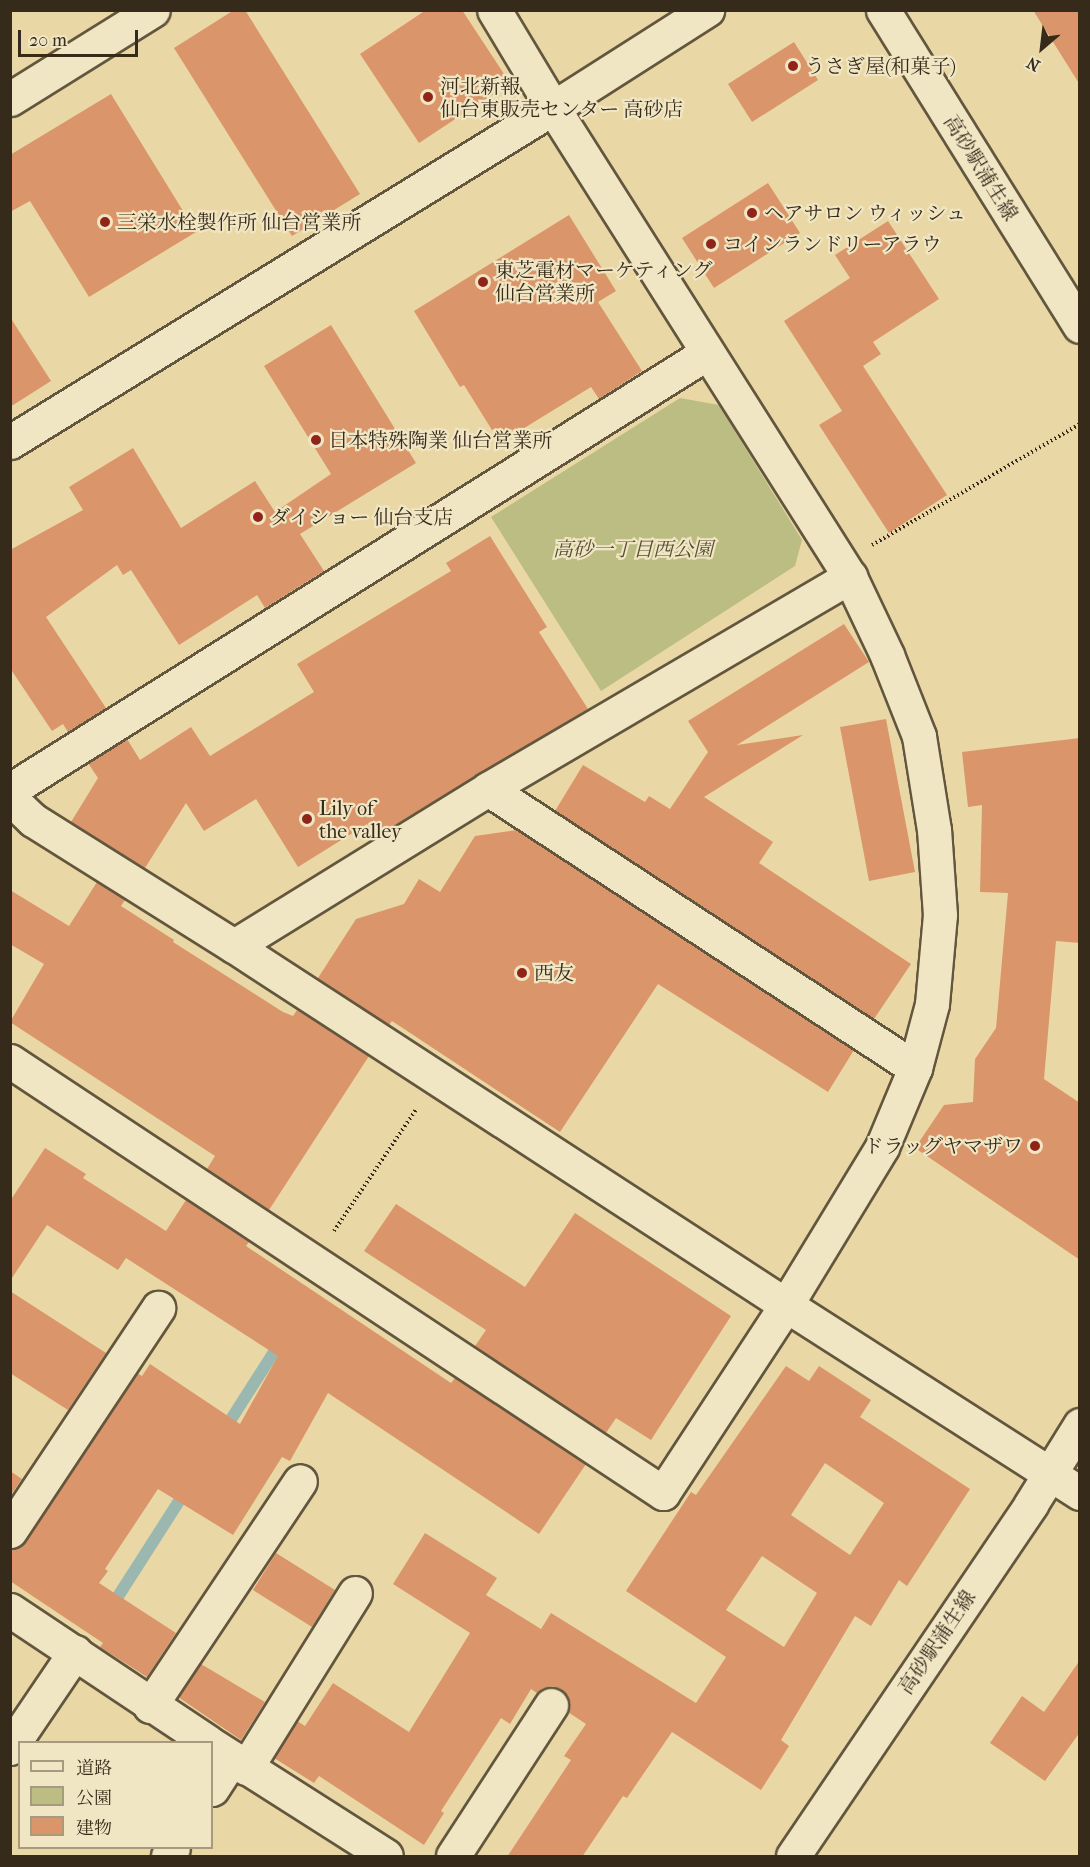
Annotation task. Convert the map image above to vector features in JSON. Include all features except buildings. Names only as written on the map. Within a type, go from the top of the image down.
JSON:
[{"type":"street","points":[[10,99],[153,10]]},
{"type":"street","points":[[10,1061],[663,1493],[786,1305],[882,1147],[915,1068],[932,1004],[939,926],[934,830],[919,736],[887,655],[845,570],[553,108],[494,10]]},
{"type":"street","points":[[10,442],[553,108],[707,10]]},
{"type":"street","name":"高砂駅蒲生線","points":[[883,10],[1080,326]]},
{"type":"street","points":[[10,790],[707,353]]},
{"type":"street","points":[[234,946],[845,570]]},
{"type":"street","points":[[488,789],[915,1068]]},
{"type":"street","points":[[10,798],[33,820],[234,946],[435,1079],[1080,1493]]},
{"type":"street","points":[[10,1531],[158,1308]]},
{"type":"street","name":"高砂駅蒲生線","points":[[793,1857],[1051,1474],[1080,1425]]},
{"type":"street","points":[[150,1706],[300,1480]]},
{"type":"street","points":[[213,1786],[224,1753],[356,1593]]},
{"type":"street","points":[[10,1610],[205,1741]]},
{"type":"street","points":[[10,1748],[75,1652]]},
{"type":"street","points":[[453,1857],[551,1705]]},
{"type":"street","points":[[224,1753],[386,1857]]},
{"type":"path","points":[[845,570],[1080,424]]},
{"type":"path","points":[[314,1262],[435,1079]]},
{"type":"green space","name":"高砂一丁目西公園","points":[[680,398],[719,405],[802,540],[795,566],[601,691],[491,517]]},
{"type":"waterway","points":[[223,1432],[281,1341]]},
{"type":"waterway","points":[[110,1609],[186,1490]]},
{"type":"place","name":"うさぎ屋(和菓子)","points":[[793,66]]},
{"type":"place","name":"河北新報 仙台東販売センター 高砂店","points":[[428,97]]},
{"type":"place","name":"ヘアサロン ウィッシュ","points":[[752,213]]},
{"type":"place","name":"三栄水栓製作所 仙台営業所","points":[[105,222]]},
{"type":"place","name":"コインランドリーアラウ","points":[[711,244]]},
{"type":"place","name":"東芝電材マーケティング 仙台営業所","points":[[483,282]]},
{"type":"place","name":"日本特殊陶業 仙台営業所","points":[[316,440]]},
{"type":"place","name":"ダイショー 仙台支店","points":[[258,517]]},
{"type":"place","name":"Lily of the valley","points":[[307,819]]},
{"type":"place","name":"西友","points":[[522,973]]},
{"type":"place","name":"ドラッグヤマザワ","points":[[1035,1146]]}]
